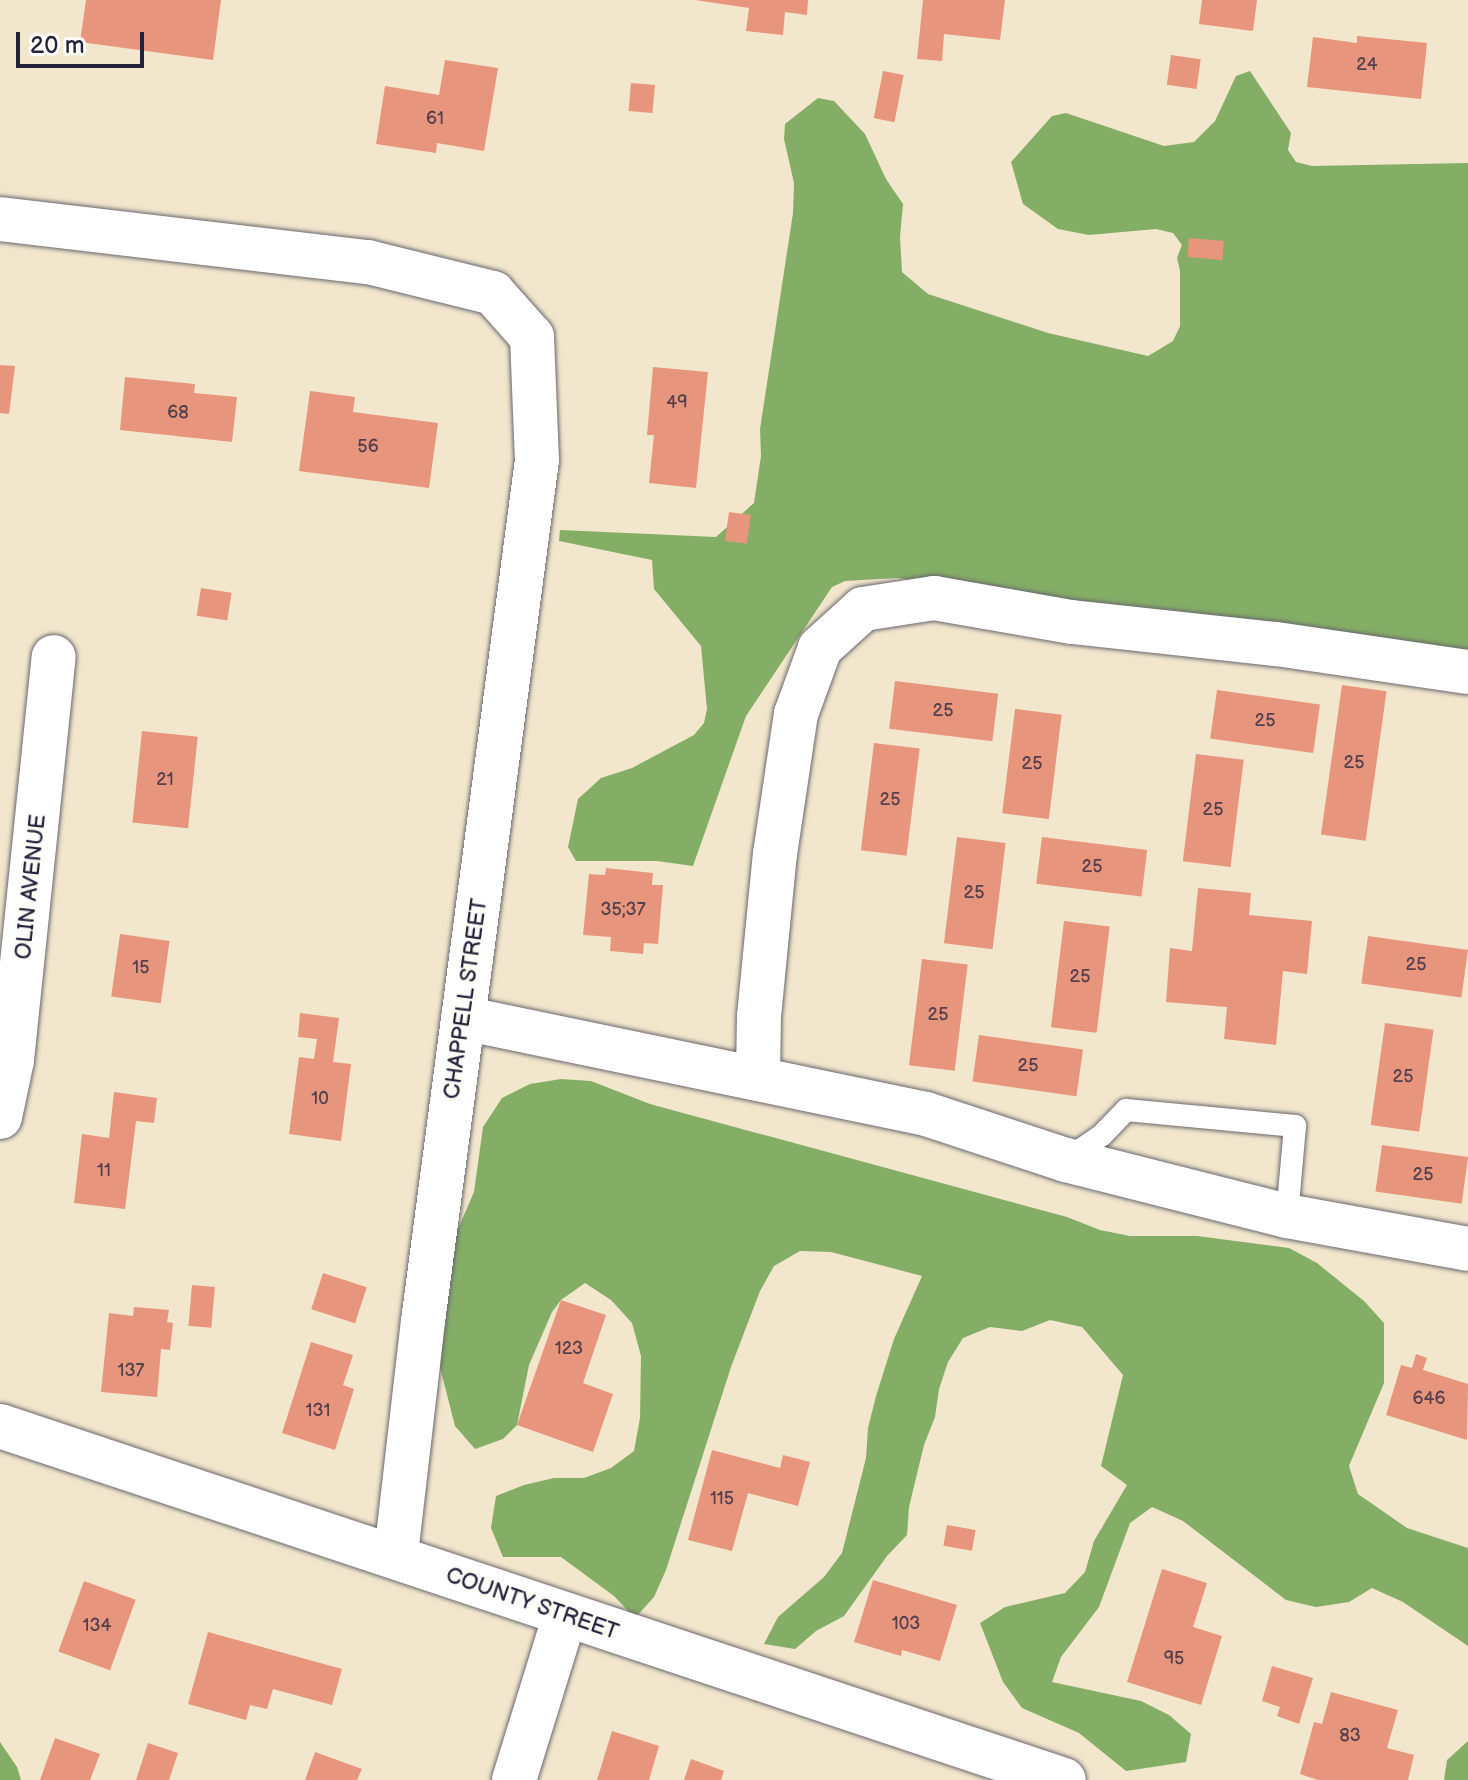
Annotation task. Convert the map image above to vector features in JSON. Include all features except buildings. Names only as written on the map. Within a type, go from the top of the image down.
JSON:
[{"type":"street","name":"CHAPPELL STREET","points":[[0,219],[368,262],[493,293],[532,337],[537,460],[396,1556]]},
{"type":"street","points":[[758,1077],[759,1016],[775,854],[796,714],[820,648],[863,609],[934,598],[1072,622],[1276,644],[1468,672]]},
{"type":"street","name":"OLIN AVENUE","points":[[0,1117],[12,1060],[54,657]]},
{"type":"street","points":[[463,1018],[926,1114],[1066,1160],[1287,1216],[1468,1249]]},
{"type":"street","name":"COUNTY STREET","points":[[0,1426],[1064,1780]]},
{"type":"street","points":[[514,1780],[565,1615]]},
{"type":"lane","points":[[1066,1160],[1102,1135],[1126,1110],[1295,1126],[1287,1216]]},
{"type":"green space","points":[[1250,71],[1291,133],[1288,150],[1296,162],[1312,166],[1468,163],[1468,655],[897,578],[845,581],[832,587],[746,716],[693,866],[657,861],[576,861],[568,847],[578,799],[601,778],[632,768],[694,735],[704,723],[707,709],[701,646],[654,589],[652,560],[559,541],[560,530],[716,537],[754,503],[761,456],[760,429],[793,213],[794,183],[784,139],[785,124],[818,98],[834,101],[865,134],[886,179],[903,204],[900,237],[902,272],[928,294],[1048,333],[1148,356],[1173,341],[1180,326],[1180,271],[1177,258],[1182,245],[1173,233],[1156,229],[1089,235],[1058,229],[1023,204],[1011,162],[1052,116],[1066,113],[1164,146],[1194,142],[1215,121],[1236,76]]},
{"type":"green space","points":[[561,1079],[591,1081],[650,1104],[1067,1217],[1100,1230],[1130,1236],[1197,1236],[1289,1248],[1317,1263],[1364,1301],[1384,1323],[1384,1383],[1349,1466],[1358,1494],[1407,1528],[1468,1548],[1468,1646],[1403,1602],[1372,1588],[1349,1602],[1316,1607],[1286,1600],[1183,1521],[1152,1507],[1130,1523],[1099,1607],[1061,1657],[1052,1682],[1141,1701],[1169,1715],[1191,1734],[1186,1762],[1126,1771],[1079,1733],[1022,1708],[1003,1682],[980,1623],[1005,1607],[1065,1593],[1085,1572],[1094,1541],[1127,1485],[1101,1466],[1123,1375],[1082,1327],[1050,1320],[1022,1331],[990,1327],[963,1338],[948,1362],[939,1389],[935,1417],[924,1445],[909,1507],[907,1535],[887,1556],[844,1616],[816,1631],[795,1649],[764,1644],[778,1617],[824,1577],[842,1553],[866,1458],[868,1428],[876,1396],[894,1339],[922,1276],[831,1252],[800,1251],[774,1266],[760,1291],[731,1367],[666,1570],[654,1597],[635,1618],[614,1596],[561,1557],[503,1557],[491,1528],[496,1496],[524,1485],[554,1478],[584,1478],[611,1468],[634,1451],[640,1418],[641,1356],[632,1323],[611,1300],[585,1283],[561,1300],[552,1312],[529,1365],[517,1425],[503,1439],[475,1449],[455,1426],[433,1340],[448,1252],[474,1192],[483,1127],[502,1098],[530,1084]]},
{"type":"green space","points":[[1468,1741],[1468,1780],[1444,1780],[1447,1760]]},
{"type":"green space","points":[[0,1742],[17,1767],[21,1780],[0,1780]]}]
